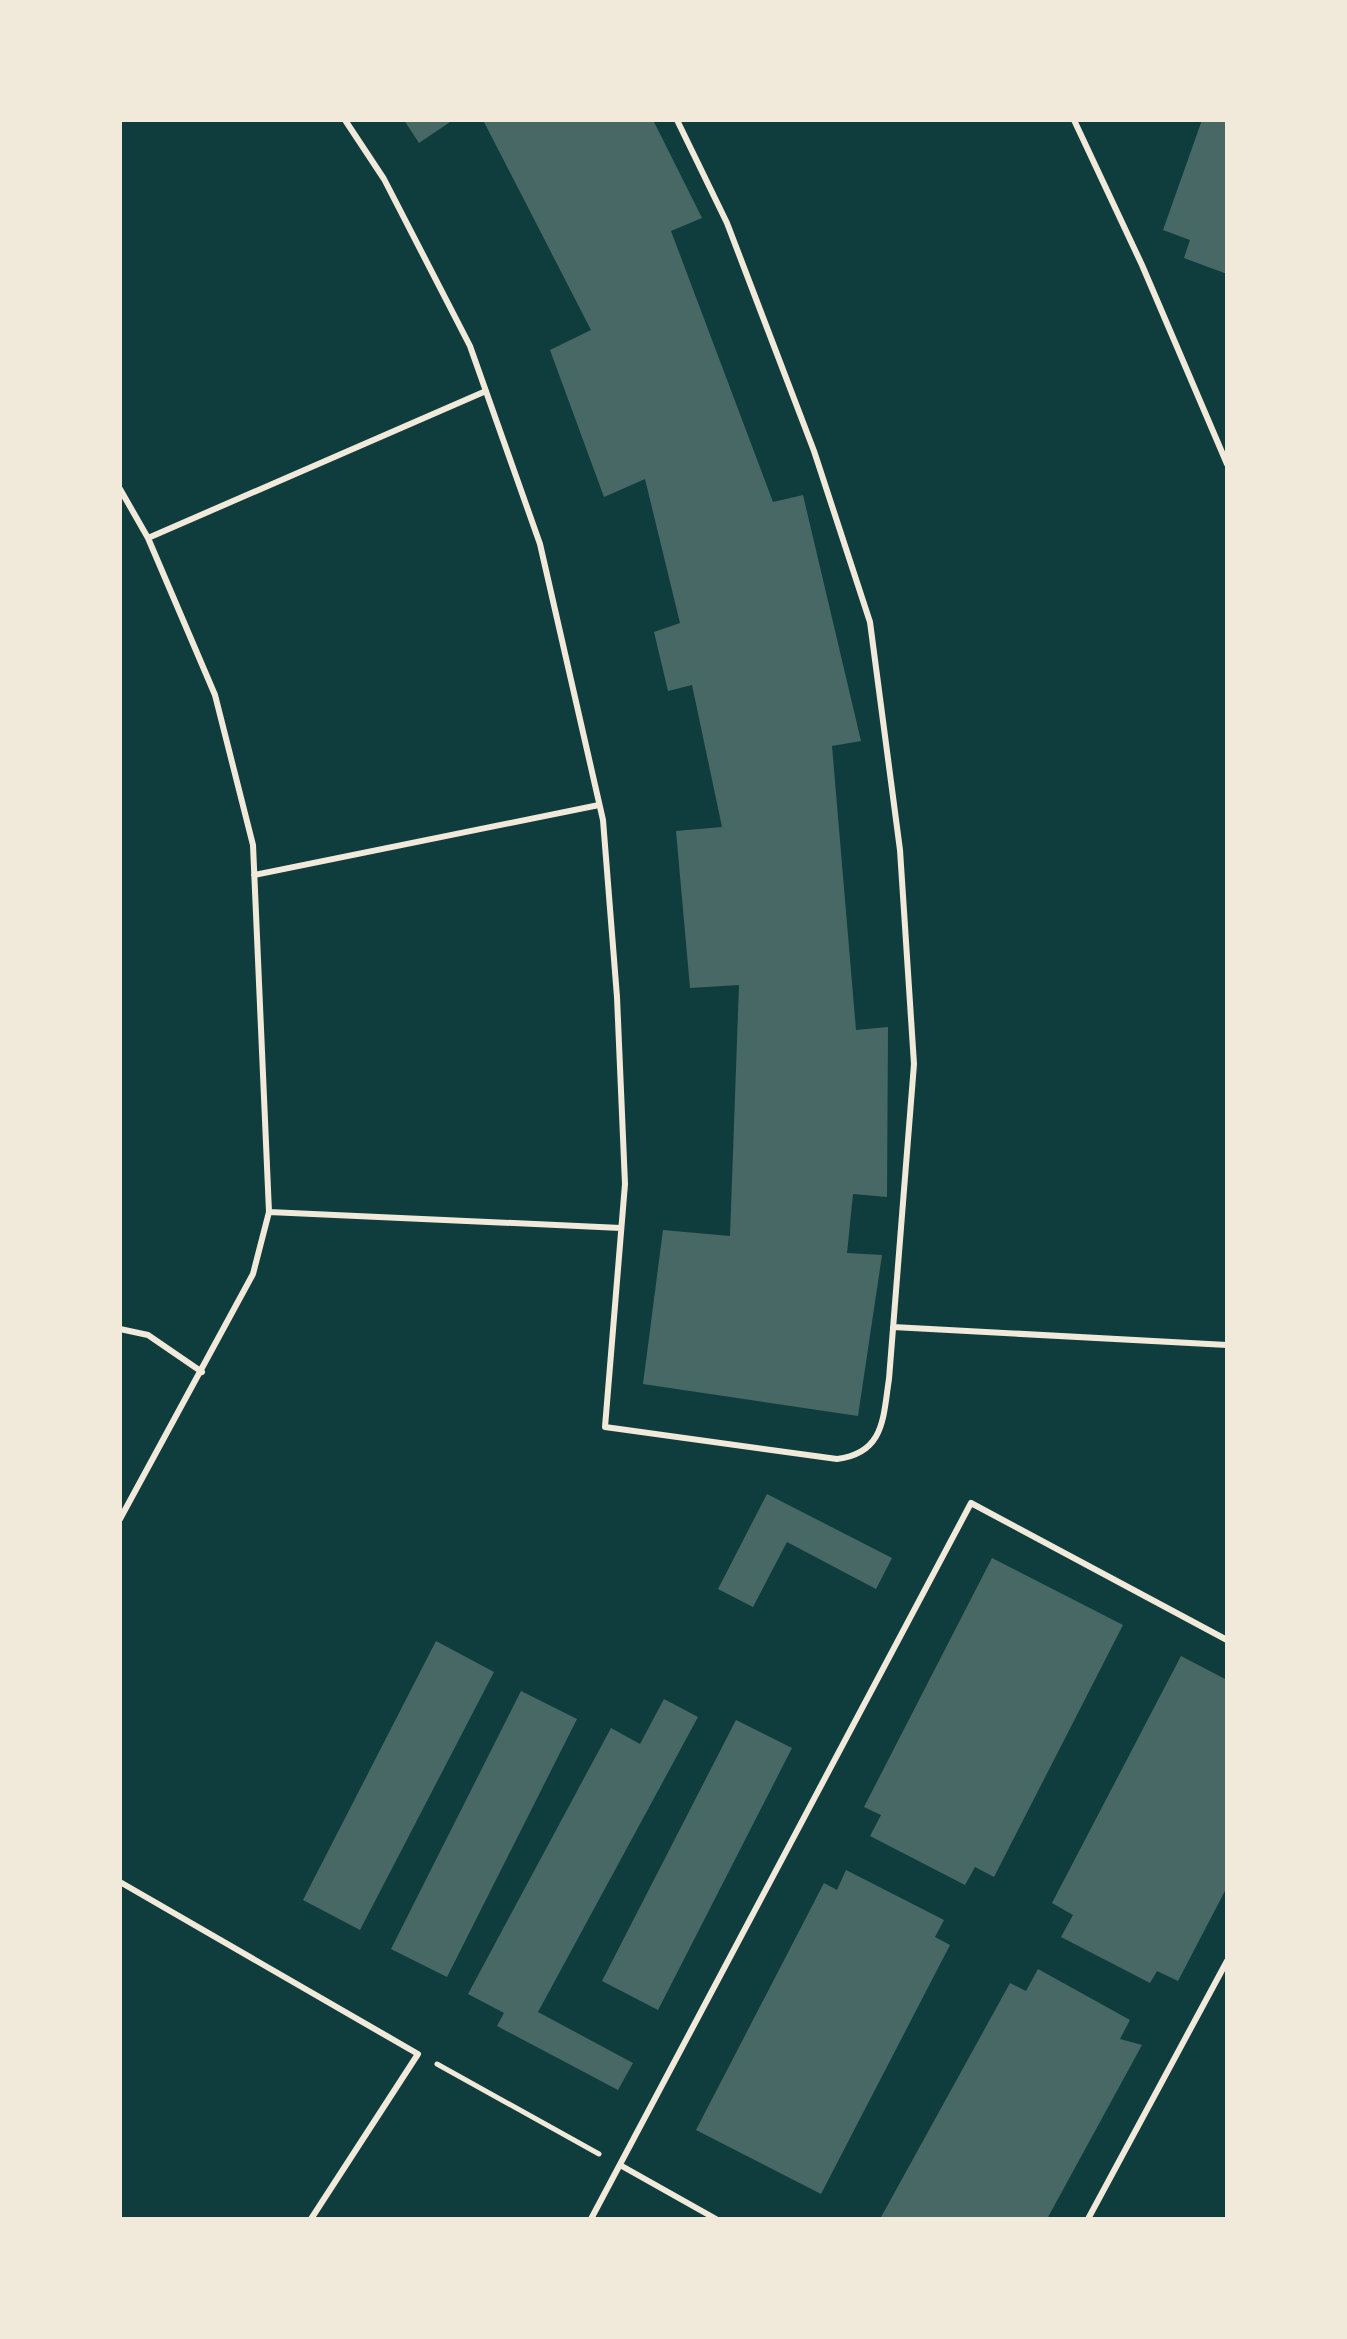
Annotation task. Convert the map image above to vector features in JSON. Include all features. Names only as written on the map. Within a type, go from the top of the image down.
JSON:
[{"type":"lane","points":[[345,120],[384,179],[470,346],[540,544],[603,820],[617,997],[625,1184],[605,1427],[822,1458],[847,1458],[863,1451],[882,1428],[893,1327],[914,1064],[900,850],[870,622],[814,451],[727,223],[677,120]]},
{"type":"lane","points":[[1074,120],[1142,265],[1227,464]]},
{"type":"lane","points":[[148,538],[486,391]]},
{"type":"lane","points":[[120,489],[148,538],[215,695],[253,845],[269,1212],[253,1274],[120,1519]]},
{"type":"lane","points":[[254,875],[599,805]]},
{"type":"lane","points":[[269,1212],[621,1228]]},
{"type":"lane","points":[[893,1327],[1227,1345]]},
{"type":"lane","points":[[120,1329],[148,1335],[202,1372]]},
{"type":"lane","points":[[591,2219],[971,1503],[1227,1640]]},
{"type":"lane","points":[[120,1882],[418,2054],[311,2219]]},
{"type":"lane","points":[[1088,2219],[1227,1961]]},
{"type":"lane","points":[[620,2165],[716,2219]]},
{"type":"path","points":[[418,2054],[620,2165]]},
{"type":"building","points":[[404,120],[453,120],[419,143]]},
{"type":"building","points":[[483,120],[653,120],[702,218],[671,231],[773,502],[803,495],[861,741],[832,746],[856,1030],[888,1027],[887,1197],[853,1194],[847,1253],[882,1255],[858,1416],[643,1384],[663,1230],[730,1236],[739,985],[690,988],[676,831],[722,827],[692,685],[668,691],[654,632],[680,623],[645,479],[604,497],[550,350],[591,330]]},
{"type":"building","points":[[1202,120],[1227,120],[1227,274],[1184,258],[1190,240],[1163,230]]},
{"type":"building","points":[[767,1494],[892,1558],[876,1589],[787,1542],[753,1607],[718,1589]]},
{"type":"building","points":[[992,1558],[1123,1625],[994,1877],[975,1867],[965,1885],[870,1836],[881,1815],[864,1807]]},
{"type":"building","points":[[436,1641],[494,1672],[360,1930],[303,1900]]},
{"type":"building","points":[[1181,1656],[1227,1680],[1227,1887],[1178,1981],[1157,1971],[1150,1983],[1061,1937],[1073,1915],[1052,1903]]},
{"type":"building","points":[[521,1691],[577,1719],[447,1977],[391,1949]]},
{"type":"building","points":[[664,1699],[698,1717],[538,2012],[633,2063],[618,2090],[497,2026],[504,2013],[468,1994],[611,1728],[640,1744]]},
{"type":"building","points":[[736,1720],[792,1748],[658,2010],[602,1981]]},
{"type":"building","points":[[846,1870],[944,1920],[935,1937],[950,1945],[821,2194],[696,2130],[824,1883],[837,1890]]},
{"type":"building","points":[[1038,1969],[1130,2020],[1120,2039],[1142,2045],[1047,2219],[880,2219],[1010,1983],[1026,1991]]}]
